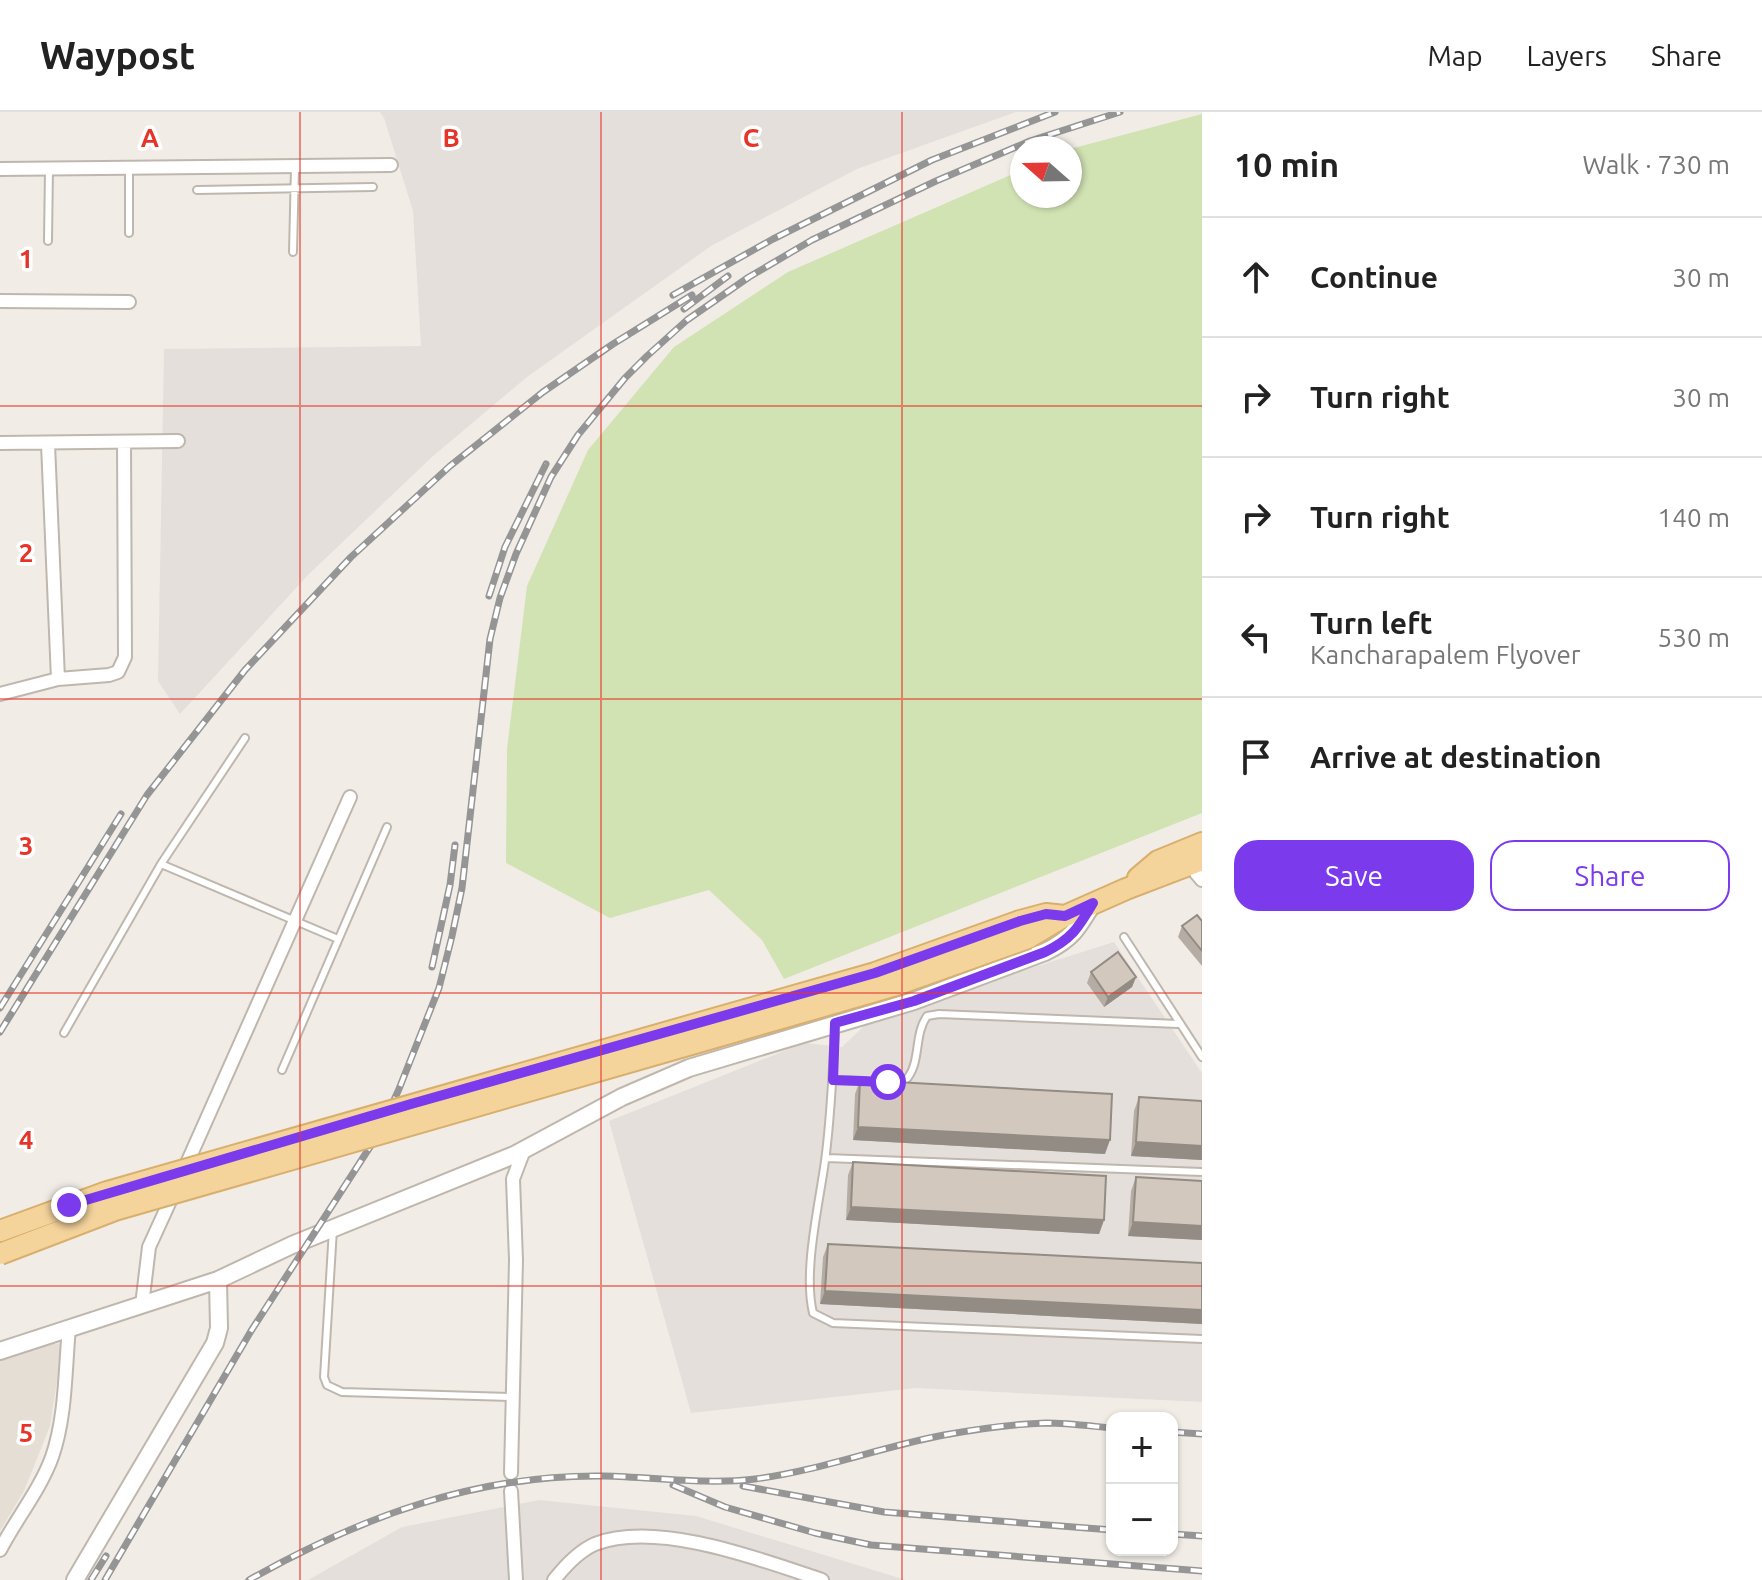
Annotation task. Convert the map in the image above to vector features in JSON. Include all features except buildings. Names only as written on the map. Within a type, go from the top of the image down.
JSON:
[{"type":"main road","points":[[1126,889],[1158,861],[1202,843]]},
{"type":"main road","points":[[0,1231],[107,1192],[875,973],[1065,916],[1126,889],[1201,871]]},
{"type":"main road","points":[[0,1254],[115,1210],[893,986],[1024,929]]},
{"type":"street","points":[[0,169],[391,165]]},
{"type":"street","points":[[0,301],[129,302]]},
{"type":"street","points":[[0,443],[178,441]]},
{"type":"street","points":[[0,694],[58,679],[118,672],[125,657],[124,443]]},
{"type":"street","points":[[48,444],[58,679]]},
{"type":"street","points":[[142,1305],[149,1247],[350,797]]},
{"type":"street","points":[[0,1351],[218,1280],[292,1245],[524,1150],[610,1103],[689,1068],[914,1001],[1045,952],[1074,934],[1093,903]]},
{"type":"street","points":[[511,1473],[516,1260],[513,1179],[524,1150]]},
{"type":"street","points":[[494,1163],[513,1179]]},
{"type":"street","points":[[75,1580],[215,1343],[219,1328],[218,1280]]},
{"type":"street","points":[[0,1550],[46,1471],[56,1445],[61,1422],[69,1328]]},
{"type":"street","points":[[511,1491],[516,1580]]},
{"type":"street","points":[[554,1580],[573,1559],[592,1546],[613,1539],[645,1537],[751,1556],[822,1580]]},
{"type":"lane","points":[[293,252],[295,166]]},
{"type":"lane","points":[[48,241],[49,168]]},
{"type":"lane","points":[[129,168],[129,233]]},
{"type":"lane","points":[[197,190],[373,187]]},
{"type":"lane","points":[[64,1033],[161,864],[245,738]]},
{"type":"lane","points":[[282,1070],[387,827]]},
{"type":"lane","points":[[161,864],[338,939]]},
{"type":"lane","points":[[1124,937],[1202,1057]]},
{"type":"lane","points":[[833,1080],[905,1081],[913,1072],[920,1026],[927,1016],[939,1014],[1178,1024]]},
{"type":"lane","points":[[835,1023],[826,1158],[814,1236],[810,1300],[813,1313],[833,1323],[1202,1339]]},
{"type":"lane","points":[[826,1158],[1202,1172]]},
{"type":"lane","points":[[333,1229],[324,1377],[327,1385],[342,1392],[513,1397]]},
{"type":"shaded area","points":[[380,112],[1016,112],[857,169],[711,246],[527,377],[432,457],[308,575],[180,714],[158,681],[164,349],[421,346],[413,211]]},
{"type":"shaded area","points":[[1114,942],[1202,1073],[1202,1402],[916,1388],[691,1413],[609,1121],[804,1043],[842,1047],[867,1023]]},
{"type":"shaded area","points":[[63,1343],[50,1426],[24,1491],[0,1531],[0,1350]]},
{"type":"shaded area","points":[[539,1500],[696,1516],[906,1580],[308,1580],[402,1527]]},
{"type":"green space","points":[[1202,114],[1202,813],[784,979],[762,940],[709,890],[610,918],[506,863],[507,749],[527,586],[588,450],[674,347],[788,272],[1010,175],[1010,208],[1082,208],[1082,146]]},
{"type":"railway","points":[[673,295],[773,239],[932,160],[1055,112]]},
{"type":"railway","points":[[105,1580],[251,1331],[379,1133],[399,1089],[439,988],[462,888],[490,639],[500,598],[551,477],[578,435],[647,356],[687,320],[749,277],[812,240],[936,181],[1030,141],[1120,112]]},
{"type":"railway","points":[[684,309],[728,276]]},
{"type":"railway","points":[[0,1032],[147,795],[245,670],[351,557],[450,466],[543,392],[692,295]]},
{"type":"railway","points":[[489,596],[505,547],[546,464]]},
{"type":"railway","points":[[0,1008],[121,814]]},
{"type":"railway","points":[[432,967],[450,885],[455,845]]},
{"type":"railway","points":[[249,1580],[376,1519],[419,1504],[510,1483],[556,1477],[604,1476],[736,1481],[803,1470],[920,1440],[982,1429],[1046,1423],[1106,1427]]},
{"type":"railway","points":[[1178,1432],[1202,1434]]},
{"type":"railway","points":[[673,1485],[725,1507],[815,1533],[871,1545],[1202,1571]]},
{"type":"railway","points":[[743,1486],[884,1512],[1106,1530]]},
{"type":"railway","points":[[1178,1534],[1202,1536]]},
{"type":"railway","points":[[91,1580],[106,1556]]},
{"type":"route","points":[[69,1205],[411,1104],[875,973],[1035,916],[1065,916],[1093,903],[1074,934],[1045,952],[914,1001],[835,1023],[833,1080],[888,1082]]}]
